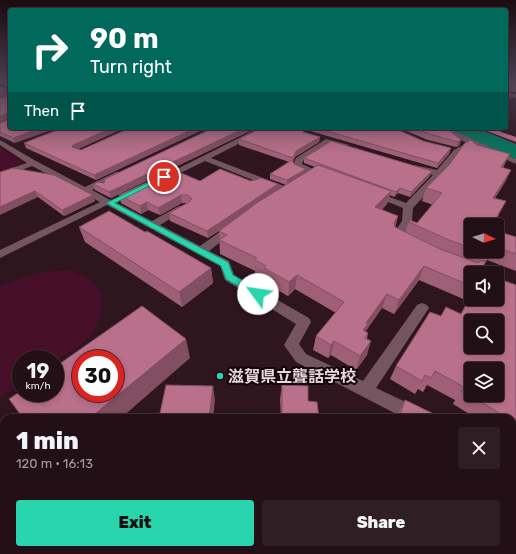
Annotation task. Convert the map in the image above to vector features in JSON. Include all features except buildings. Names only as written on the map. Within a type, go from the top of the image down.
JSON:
[{"type":"main road","points":[[489,130],[516,140]]},
{"type":"street","points":[[157,180],[261,130]]},
{"type":"street","points":[[446,130],[516,162]]},
{"type":"street","points":[[329,179],[312,176],[297,165],[299,160],[325,139],[351,147]]},
{"type":"street","points":[[0,142],[16,148],[33,163],[225,264],[229,277],[304,322],[291,346],[301,358],[413,414]]},
{"type":"street","points":[[410,244],[396,237],[407,221],[408,206],[440,174],[454,151],[473,142]]},
{"type":"street","points":[[205,158],[292,188],[277,199]]},
{"type":"street","points":[[0,175],[33,163]]},
{"type":"street","points":[[410,165],[440,174]]},
{"type":"street","points":[[85,190],[126,171]]},
{"type":"street","points":[[365,191],[408,206]]},
{"type":"street","points":[[0,254],[108,202],[123,197]]},
{"type":"street","points":[[152,226],[186,206]]},
{"type":"street","points":[[201,251],[242,221]]},
{"type":"street","points":[[366,390],[422,308]]},
{"type":"shaded area","points":[[455,130],[461,130],[516,154],[516,159]]},
{"type":"shaded area","points":[[472,130],[481,130],[516,143],[516,147]]},
{"type":"shaded area","points":[[0,148],[21,161],[12,168],[0,170]]},
{"type":"shaded area","points":[[67,270],[91,281],[100,292],[102,299],[102,308],[99,318],[90,337],[64,355],[64,350],[12,350],[12,390],[0,397],[0,287],[32,275]]},
{"type":"waterway","points":[[465,130],[516,152]]},
{"type":"place","name":"滋賀県立聾話学校","points":[[220,376]]},
{"type":"route","points":[[164,177],[110,203],[225,264],[229,277],[258,294]]}]
